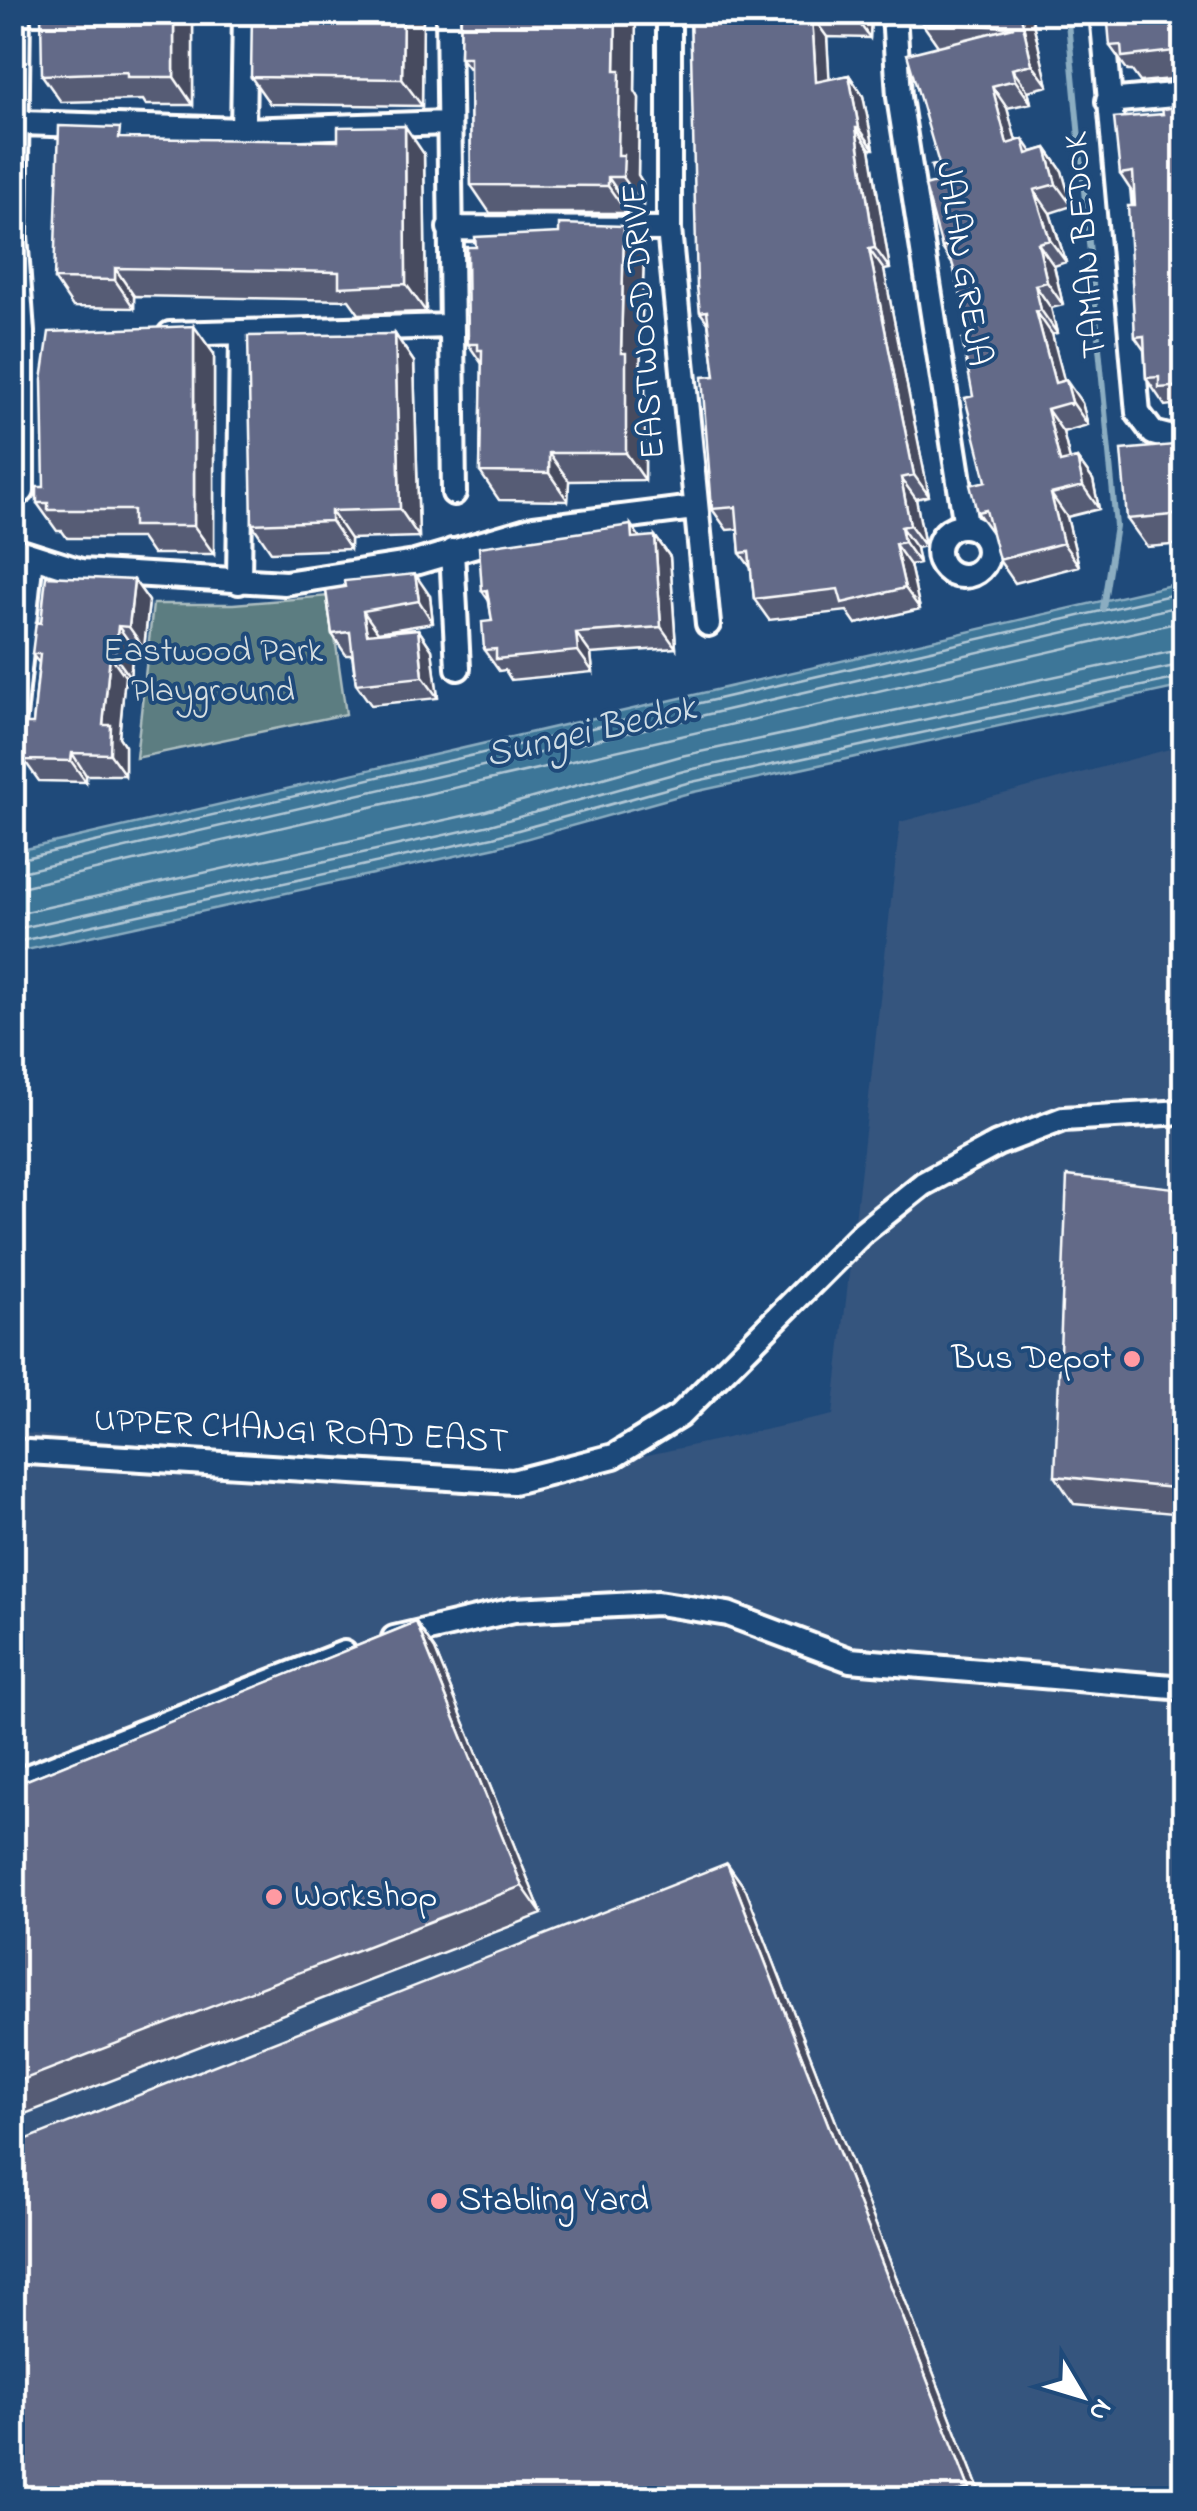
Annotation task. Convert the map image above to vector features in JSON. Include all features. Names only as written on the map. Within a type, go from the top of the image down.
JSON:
[{"type":"street","points":[[18,12],[20,123],[14,235],[22,332],[22,491]]},
{"type":"street","points":[[243,130],[245,12]]},
{"type":"street","points":[[448,12],[454,494]]},
{"type":"street","name":"EASTWOOD DRIVE","points":[[669,12],[668,229],[708,624]]},
{"type":"street","name":"JALAN GREJA","points":[[894,12],[898,97],[966,526]]},
{"type":"street","name":"TAMAN BEDOK","points":[[1102,12],[1138,413],[1153,433],[1184,440]]},
{"type":"street","points":[[1108,101],[1184,94]]},
{"type":"street","points":[[20,123],[243,130],[448,123]]},
{"type":"street","points":[[449,228],[668,229]]},
{"type":"street","points":[[139,333],[242,335],[449,326]]},
{"type":"street","points":[[22,332],[52,332]]},
{"type":"street","points":[[239,582],[242,335]]},
{"type":"street","points":[[12,736],[22,553],[101,573],[285,583],[364,574],[534,528],[694,508]]},
{"type":"street","points":[[452,551],[458,668]]},
{"type":"street","name":"UPPER CHANGI ROAD EAST","points":[[12,1451],[514,1482],[614,1456],[679,1416],[863,1232],[923,1184],[996,1144],[1063,1120],[1184,1112]]},
{"type":"street","points":[[12,1783],[355,1649],[550,1605],[658,1603],[695,1607],[746,1620],[850,1660],[1184,1688]]},
{"type":"shaded area","points":[[1184,745],[1184,2498],[13,2498],[12,1432],[532,1480],[833,1415],[900,822]]},
{"type":"green space","name":"Eastwood Park Playground","points":[[329,596],[346,714],[136,758],[153,604],[233,604]]},
{"type":"water","name":"Sungei Bedok","points":[[1184,582],[1184,686],[689,793],[496,847],[13,953],[13,852]]},
{"type":"building","points":[[41,12],[174,12],[174,77],[127,77],[127,72],[42,75]]},
{"type":"building","points":[[252,12],[403,12],[402,79],[251,77]]},
{"type":"building","points":[[461,12],[616,12],[615,70],[620,70],[618,155],[624,155],[623,177],[608,177],[608,186],[471,185],[470,57],[460,57]]},
{"type":"building","points":[[690,12],[856,12],[855,17],[812,16],[816,82],[849,75],[859,128],[875,248],[869,249],[914,475],[901,478],[910,525],[901,527],[904,542],[895,544],[905,588],[842,603],[838,589],[754,599],[749,552],[740,553],[736,507],[712,509],[702,377],[715,376],[707,311],[700,312],[697,287]]},
{"type":"building","points":[[922,12],[1020,12],[1032,64],[1012,69],[1015,80],[992,86],[1007,144],[1023,139],[1027,154],[1046,148],[1056,184],[1034,190],[1050,240],[1038,243],[1047,282],[1035,285],[1041,310],[1036,311],[1055,383],[1066,380],[1072,402],[1047,409],[1060,462],[1077,458],[1083,486],[1051,494],[1063,543],[999,560],[986,510],[977,512],[970,485],[986,481],[965,398],[973,396],[962,339],[971,336],[947,246],[942,248],[925,186],[936,183],[931,166],[939,164],[907,54],[1014,27],[922,23]]},
{"type":"building","points":[[1107,12],[1184,12],[1184,50],[1122,57],[1121,45],[1110,46]]},
{"type":"building","points":[[1184,96],[1184,386],[1159,388],[1159,377],[1146,378],[1144,336],[1135,337],[1128,206],[1135,206],[1133,172],[1120,174],[1114,118],[1163,114],[1162,109],[1172,108],[1171,98]]},
{"type":"building","points":[[59,126],[120,128],[119,138],[338,141],[338,127],[405,126],[406,284],[339,287],[339,272],[115,268],[115,280],[54,279]]},
{"type":"building","points":[[559,224],[624,226],[621,353],[626,353],[626,453],[549,453],[549,473],[480,472],[482,350],[478,350],[478,344],[468,344],[467,247],[476,247],[475,237],[559,233]]},
{"type":"building","points":[[194,326],[194,526],[133,526],[133,510],[48,510],[48,503],[37,503],[37,487],[44,487],[42,380],[49,332]]},
{"type":"building","points":[[395,334],[400,509],[331,511],[331,521],[252,524],[248,336]]},
{"type":"building","points":[[1184,444],[1184,514],[1127,519],[1121,450]]},
{"type":"building","points":[[631,525],[632,538],[655,536],[661,627],[576,633],[578,651],[496,659],[496,649],[484,650],[482,622],[492,621],[487,590],[482,591],[479,547]]},
{"type":"building","points":[[415,574],[419,601],[363,611],[367,634],[418,629],[423,677],[356,684],[350,632],[332,634],[326,590],[345,587],[344,581]]},
{"type":"building","points":[[46,576],[134,580],[129,627],[118,626],[115,656],[110,655],[103,725],[111,725],[110,754],[72,753],[71,761],[24,760],[25,724],[33,724],[40,654],[32,654],[36,622],[41,623]]},
{"type":"building","name":"Bus Depot","points":[[1067,1176],[1184,1189],[1184,1489],[1055,1476]]},
{"type":"building","name":"Workshop","points":[[416,1622],[522,1886],[12,2084],[12,1786]]},
{"type":"building","name":"Stabling Yard","points":[[727,1863],[969,2488],[942,2498],[12,2498],[12,2145]]},
{"type":"waterway","points":[[1067,12],[1116,526],[1103,608]]},
{"type":"place","name":"Bus Depot","points":[[1132,1359]]},
{"type":"place","name":"Workshop","points":[[274,1897]]},
{"type":"place","name":"Stabling Yard","points":[[439,2201]]}]
